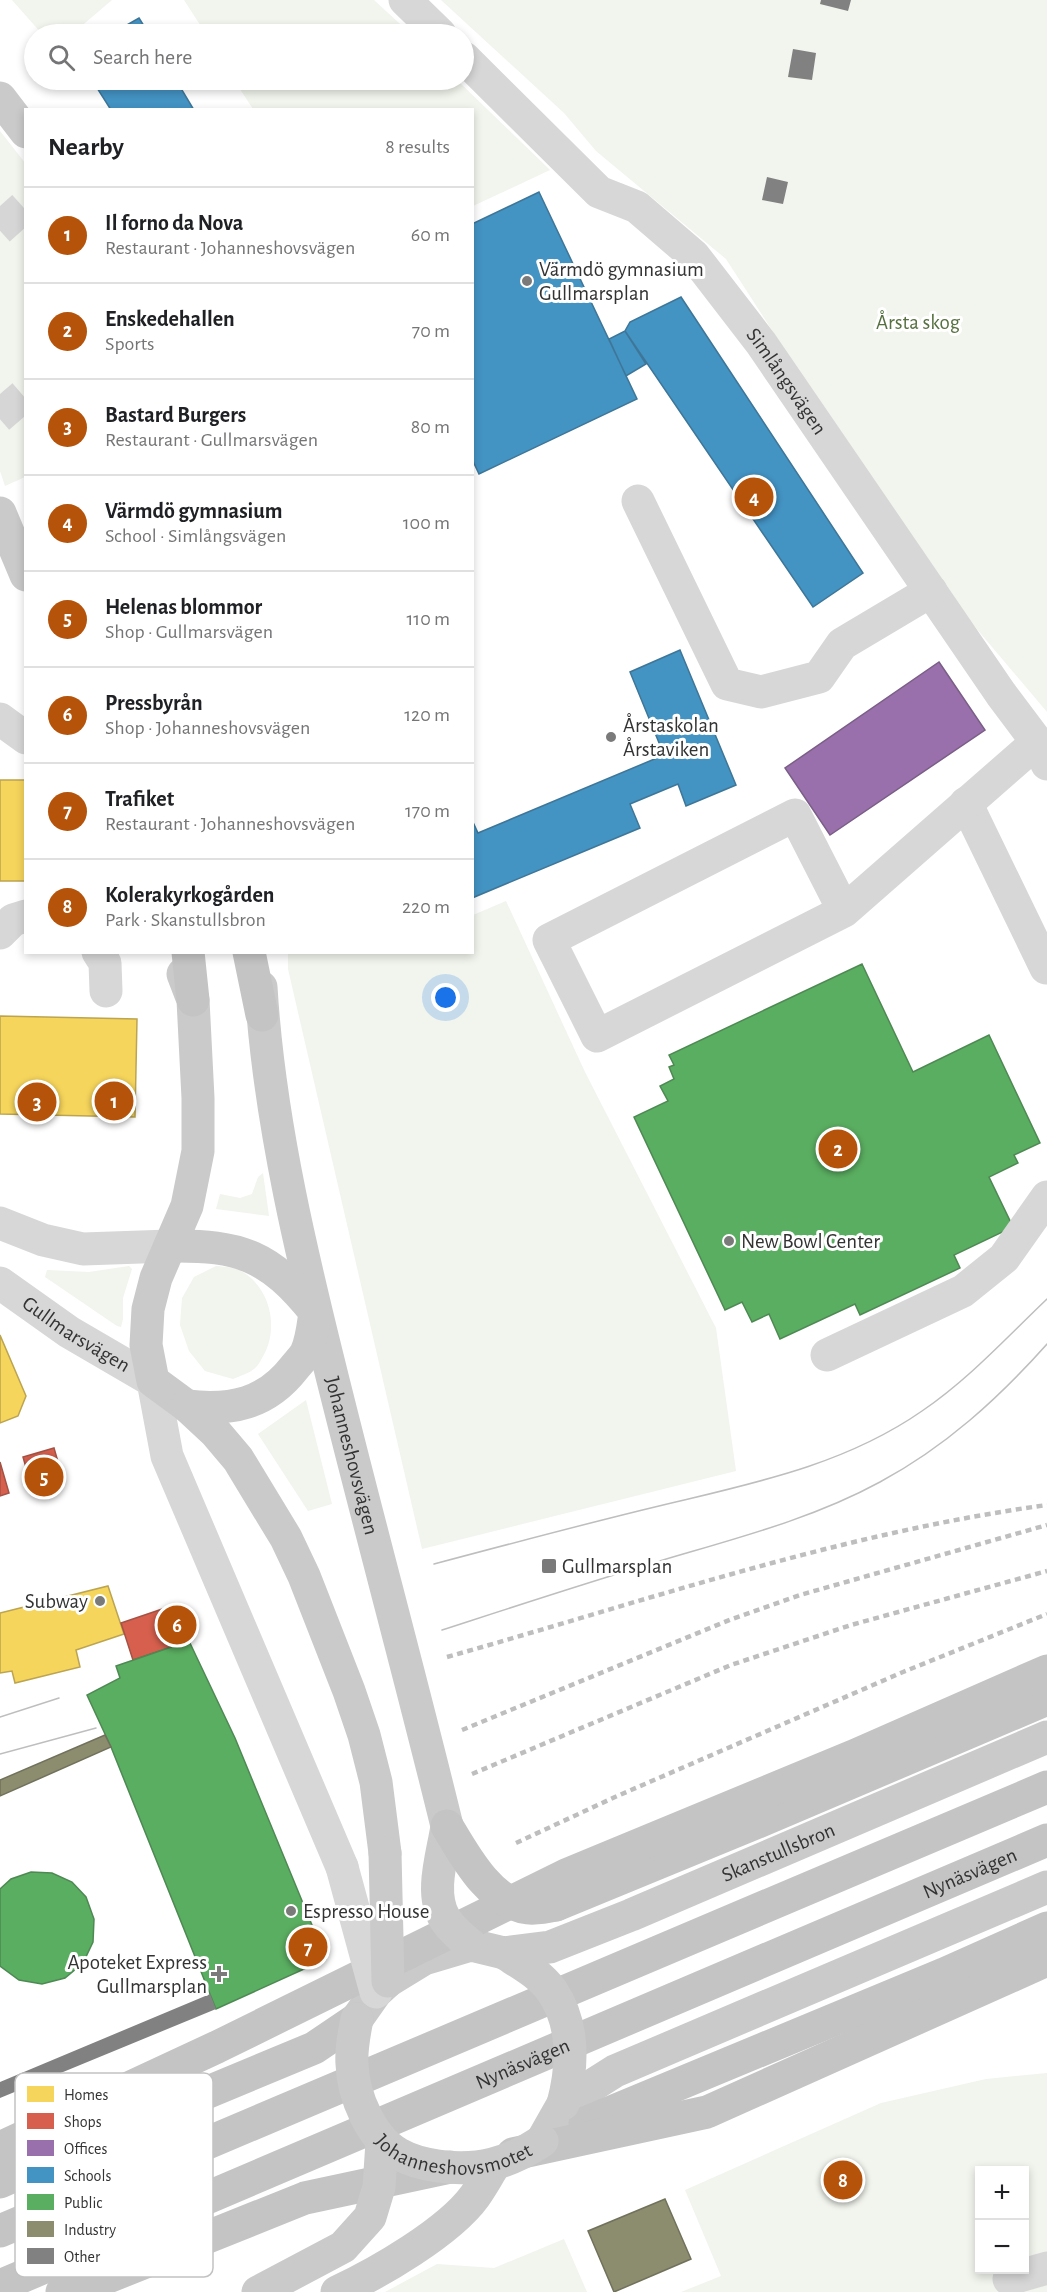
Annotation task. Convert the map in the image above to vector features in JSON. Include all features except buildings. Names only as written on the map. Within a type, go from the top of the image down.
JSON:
[{"type":"highway","points":[[188,954],[193,1000]]},
{"type":"highway","points":[[249,954],[262,1015]]},
{"type":"highway","points":[[161,2073],[566,1875],[856,1755],[1047,1671]]},
{"type":"highway","points":[[447,1826],[472,1869],[498,1894],[526,1908],[556,1905],[769,1818],[1047,1699]]},
{"type":"highway","points":[[213,2141],[1047,1787]]},
{"type":"highway","name":"Nynäsvägen","points":[[213,2195],[1047,1840]]},
{"type":"highway","points":[[542,2141],[944,1974],[1047,1928]]},
{"type":"highway","points":[[213,2235],[305,2198],[707,2112],[1047,1960]]},
{"type":"highway","points":[[213,2090],[314,2048],[357,2019]]},
{"type":"highway","points":[[0,2148],[15,2141]]},
{"type":"highway","points":[[0,2182],[15,2175]]},
{"type":"highway","points":[[0,2231],[15,2225]]},
{"type":"highway","name":"Nynäsvägen","points":[[0,2286],[21,2277]]},
{"type":"highway","points":[[62,2292],[108,2277]]},
{"type":"main road","points":[[0,98],[24,129]]},
{"type":"main road","points":[[0,513],[24,570]]},
{"type":"main road","points":[[177,954],[193,1000],[198,1151],[187,1206],[156,1278],[148,1310],[146,1345],[153,1381],[187,1406],[216,1432],[238,1459],[286,1538],[304,1576],[349,1691],[364,1735],[376,1782],[385,1853],[382,1986]]},
{"type":"main road","name":"Johanneshovsvägen","points":[[259,954],[262,1015],[282,1156],[315,1312],[447,1826],[438,1901],[444,1918],[471,1946]]},
{"type":"main road","points":[[170,1246],[209,1245],[241,1252],[278,1272],[298,1290],[315,1312],[312,1335],[305,1354],[278,1387],[261,1397],[227,1408],[187,1406]]},
{"type":"main road","name":"Skanstullsbron","points":[[504,1953],[550,1947],[631,1915],[1047,1737]]},
{"type":"main road","points":[[563,2104],[615,2071],[1047,1887]]},
{"type":"main road","name":"Johanneshovsmotet","points":[[471,1946],[504,1953],[528,1969],[552,1991],[563,2013],[569,2034],[571,2058],[569,2081],[563,2104],[542,2141],[520,2156],[495,2164],[470,2168],[418,2163],[398,2154],[382,2142],[368,2119],[358,2095],[352,2067],[352,2044],[357,2019],[382,1986],[424,1959],[471,1946]]},
{"type":"main road","points":[[258,2292],[343,2247],[370,2217],[380,2187],[382,2142]]},
{"type":"main road","points":[[337,2292],[364,2280],[437,2233],[474,2198],[495,2164]]},
{"type":"street","points":[[405,0],[430,24]]},
{"type":"street","name":"Simlångsvägen","points":[[474,68],[600,192],[637,207],[694,256],[761,343],[1042,753]]},
{"type":"street","points":[[638,501],[727,684],[760,692],[819,677],[842,644],[931,591]]},
{"type":"street","points":[[0,719],[24,737]]},
{"type":"street","points":[[844,911],[795,815],[549,940],[597,1036],[844,911],[966,804],[1042,753]]},
{"type":"street","points":[[966,804],[1046,968]]},
{"type":"street","points":[[0,933],[13,920],[24,917]]},
{"type":"street","points":[[99,954],[105,963],[106,991]]},
{"type":"street","points":[[827,1355],[963,1291],[1004,1258],[1047,1197]]},
{"type":"street","points":[[0,1225],[43,1240],[83,1249],[170,1246]]},
{"type":"street","name":"Gullmarsvägen","points":[[0,1283],[69,1332],[153,1381]]},
{"type":"street","points":[[153,1381],[167,1456],[342,1867],[382,1986]]},
{"type":"street","points":[[1009,2279],[1047,2268]]},
{"type":"green space","points":[[12,0],[112,0],[84,24],[33,24]]},
{"type":"green space","points":[[184,0],[374,0],[400,24],[200,24]]},
{"type":"green space","name":"Årsta skog","points":[[441,0],[1047,0],[1047,712],[927,570],[726,259],[596,151],[564,113],[474,30],[474,24],[467,24]]},
{"type":"green space","points":[[241,90],[467,90],[550,170],[474,206],[474,108],[252,108]]},
{"type":"green space","points":[[0,131],[24,161],[24,477],[5,486],[0,471]]},
{"type":"green space","points":[[506,901],[585,1072],[716,1328],[736,1471],[422,1549],[288,969],[288,954],[474,954],[474,915]]},
{"type":"green space","points":[[263,1173],[269,1216],[216,1209],[220,1194],[240,1198],[252,1194],[258,1177]]},
{"type":"green space","points":[[129,1266],[132,1269],[123,1298],[121,1327],[45,1277],[47,1270],[89,1272]]},
{"type":"green space","points":[[216,1266],[236,1269],[253,1280],[261,1289],[270,1312],[270,1336],[261,1360],[252,1371],[233,1379],[205,1371],[189,1351],[180,1325],[182,1298],[194,1277]]},
{"type":"green space","points":[[306,1400],[332,1504],[308,1511],[258,1434]]},
{"type":"green space","points":[[1047,2073],[1047,2292],[681,2292],[721,2276],[685,2190],[881,2103],[986,2079]]},
{"type":"green space","points":[[564,2239],[587,2292],[385,2292],[437,2264],[494,2268]]},
{"type":"tunnel","points":[[0,206],[24,233]]},
{"type":"tunnel","points":[[0,394],[24,422]]},
{"type":"tram line","points":[[434,1564],[761,1481],[795,1471],[860,1446],[892,1430],[939,1399],[987,1358],[1047,1299]]},
{"type":"tram line","points":[[442,1630],[774,1527],[854,1495],[904,1468],[948,1437],[990,1403],[1047,1344]]},
{"type":"tram line","points":[[0,1717],[59,1698]]},
{"type":"tram line","points":[[0,1754],[96,1728]]},
{"type":"railway","points":[[447,1657],[744,1570],[894,1533],[970,1517],[1047,1505]]},
{"type":"railway","points":[[462,1730],[732,1619],[800,1595],[1047,1525]]},
{"type":"railway","points":[[472,1774],[731,1665],[851,1625],[1047,1571]]},
{"type":"railway","points":[[516,1843],[615,1797],[903,1672],[1047,1614]]},
{"type":"place","name":"Värmdö gymnasium Gullmarsplan","points":[[527,281]]},
{"type":"place","name":"Värmdö gymnasium","points":[[754,497]]},
{"type":"place","name":"Årstaskolan Årstaviken","points":[[611,737]]},
{"type":"place","name":"Il forno da Nova","points":[[114,1101]]},
{"type":"place","name":"Bastard Burgers","points":[[37,1102]]},
{"type":"place","name":"Enskedehallen","points":[[838,1149]]},
{"type":"place","name":"New Bowl Center","points":[[729,1241]]},
{"type":"place","name":"Helenas blommor","points":[[44,1477]]},
{"type":"place","name":"Gullmarsplan","points":[[549,1566]]},
{"type":"place","name":"Subway","points":[[100,1601]]},
{"type":"place","name":"Pressbyrån","points":[[177,1625]]},
{"type":"place","name":"Espresso House","points":[[291,1911]]},
{"type":"place","name":"Trafiket","points":[[308,1947]]},
{"type":"place","name":"Apoteket Express Gullmarsplan","points":[[219,1974]]},
{"type":"place","name":"Kolerakyrkogården","points":[[843,2180]]}]
